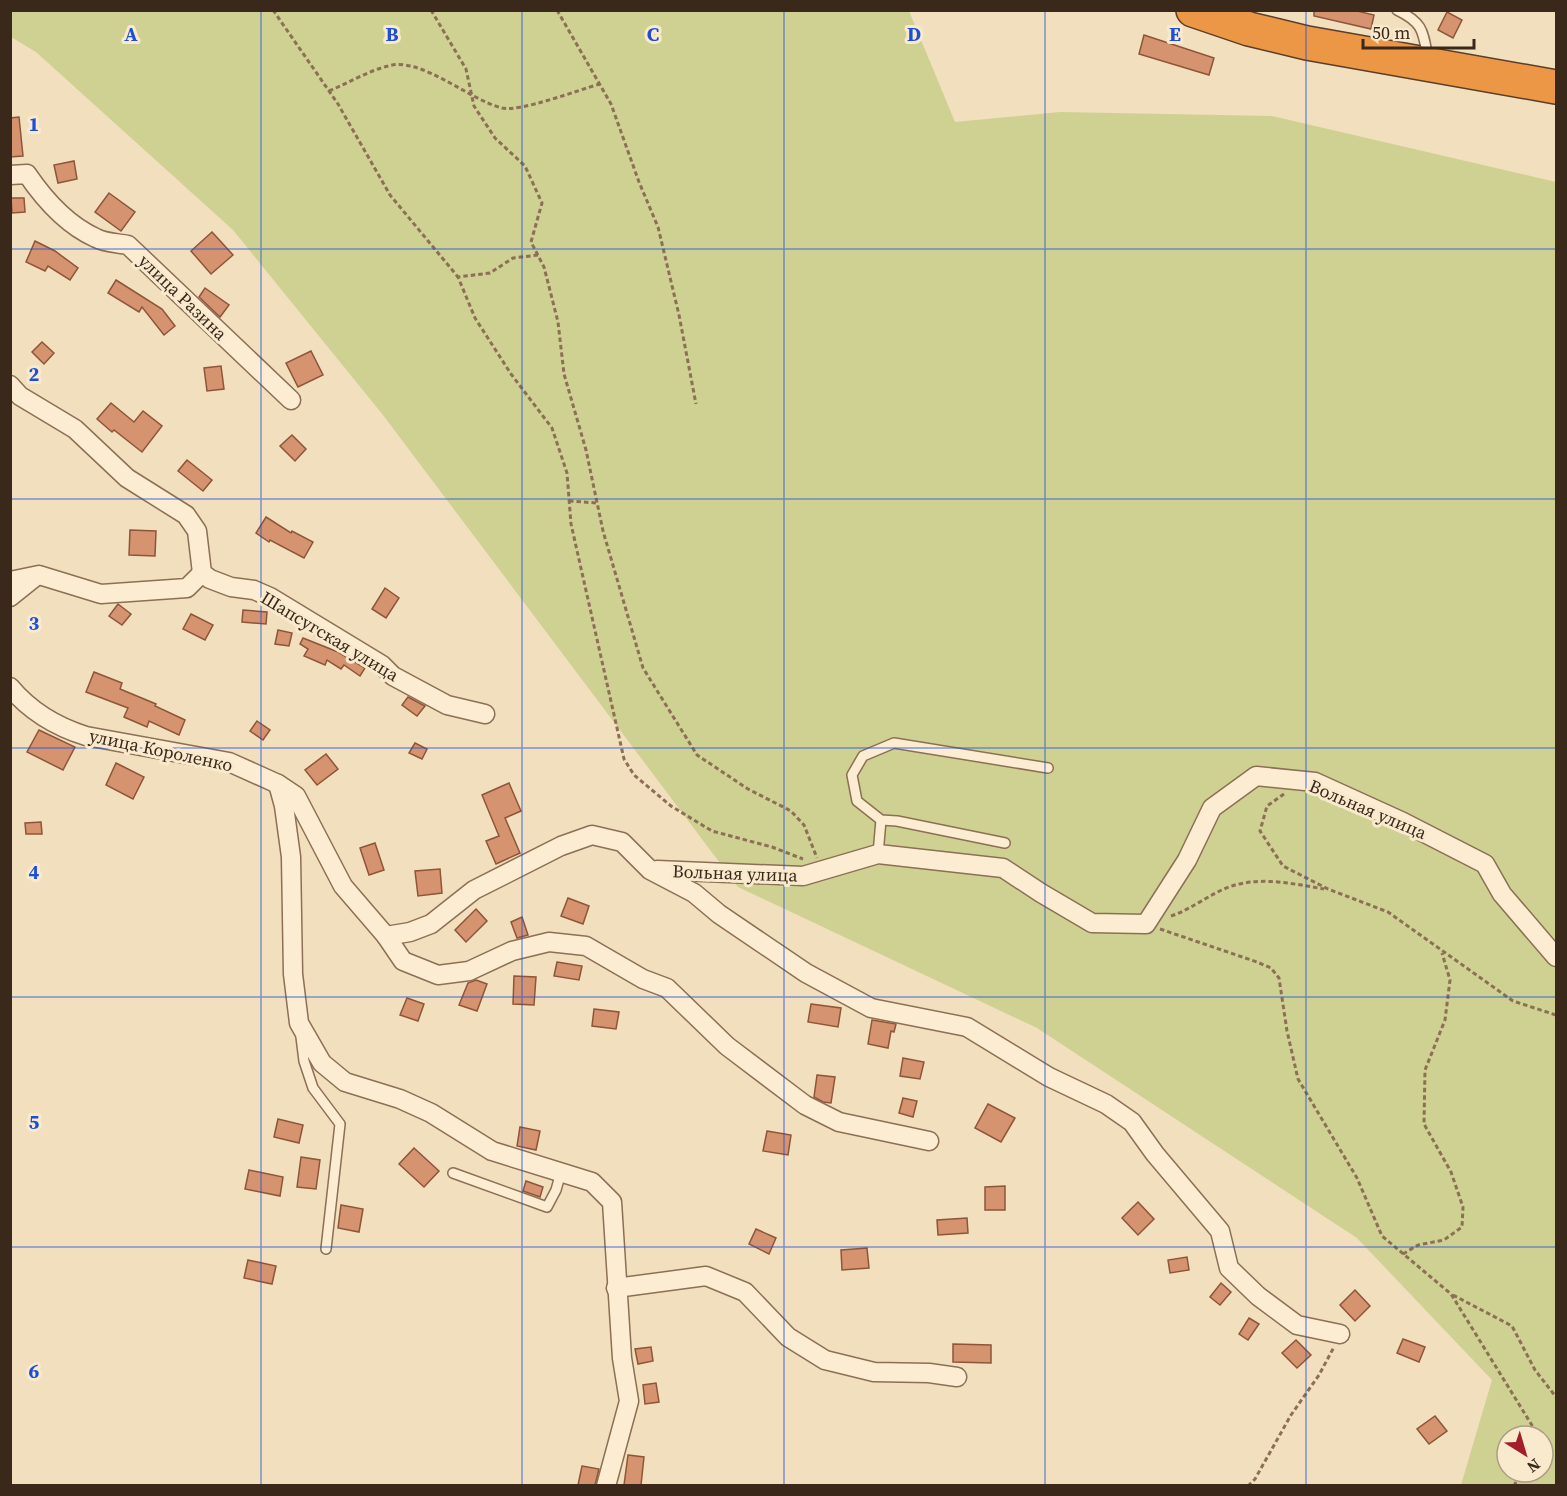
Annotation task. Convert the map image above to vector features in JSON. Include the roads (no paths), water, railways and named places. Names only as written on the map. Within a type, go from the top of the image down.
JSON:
[{"type":"highway","points":[[1193,10],[1249,29],[1307,43],[1557,87]]},
{"type":"street","name":"улица Разина","points":[[10,175],[27,174],[44,199],[74,225],[97,239],[128,245],[291,400]]},
{"type":"street","points":[[10,385],[20,396],[75,429],[127,478],[186,515],[197,531],[202,573],[187,588],[101,594],[39,574],[10,581]]},
{"type":"street","name":"Шапсугская улица","points":[[202,573],[210,579],[231,587],[254,590],[270,597],[382,665],[393,676],[447,705],[485,714]]},
{"type":"street","points":[[10,597],[39,574]]},
{"type":"street","name":"улица Короленко","points":[[10,687],[31,709],[65,729],[86,736],[229,762],[278,784],[296,796],[343,886],[386,936]]},
{"type":"street","name":"Вольная улица","points":[[650,870],[803,876],[878,854],[1003,868],[1092,923],[1146,924],[1187,860],[1212,808],[1256,776],[1315,782],[1403,822],[1485,864],[1502,894],[1557,957]]},
{"type":"street","points":[[278,784],[284,806],[291,857],[293,974],[298,1023],[322,1064],[345,1082],[400,1099],[431,1113],[492,1151],[592,1182],[612,1202],[616,1288],[622,1358],[629,1401],[606,1485]]},
{"type":"street","name":"Вольная улица","points":[[386,936],[410,932],[430,924],[474,890],[561,846],[592,835],[621,842],[650,870],[694,893],[719,914],[806,973],[870,1008],[967,1027],[1049,1077],[1106,1104],[1132,1122],[1155,1154],[1220,1231],[1229,1268],[1258,1296],[1297,1325],[1340,1334]]},
{"type":"street","points":[[386,936],[403,961],[438,975],[469,971],[512,951],[549,942],[586,946],[643,979],[667,988],[728,1046],[805,1106],[839,1122],[929,1141]]},
{"type":"street","points":[[616,1288],[706,1276],[745,1292],[788,1337],[825,1360],[874,1372],[929,1373],[957,1377]]},
{"type":"lane","points":[[1397,10],[1417,21],[1422,29],[1429,64]]},
{"type":"lane","points":[[1005,843],[897,821],[881,820],[857,801],[852,775],[863,756],[894,743],[1048,768]]},
{"type":"lane","points":[[878,854],[881,820]]},
{"type":"lane","points":[[298,1023],[304,1061],[313,1088],[340,1124],[326,1249]]},
{"type":"lane","points":[[453,1173],[547,1207],[556,1190],[561,1172]]}]
